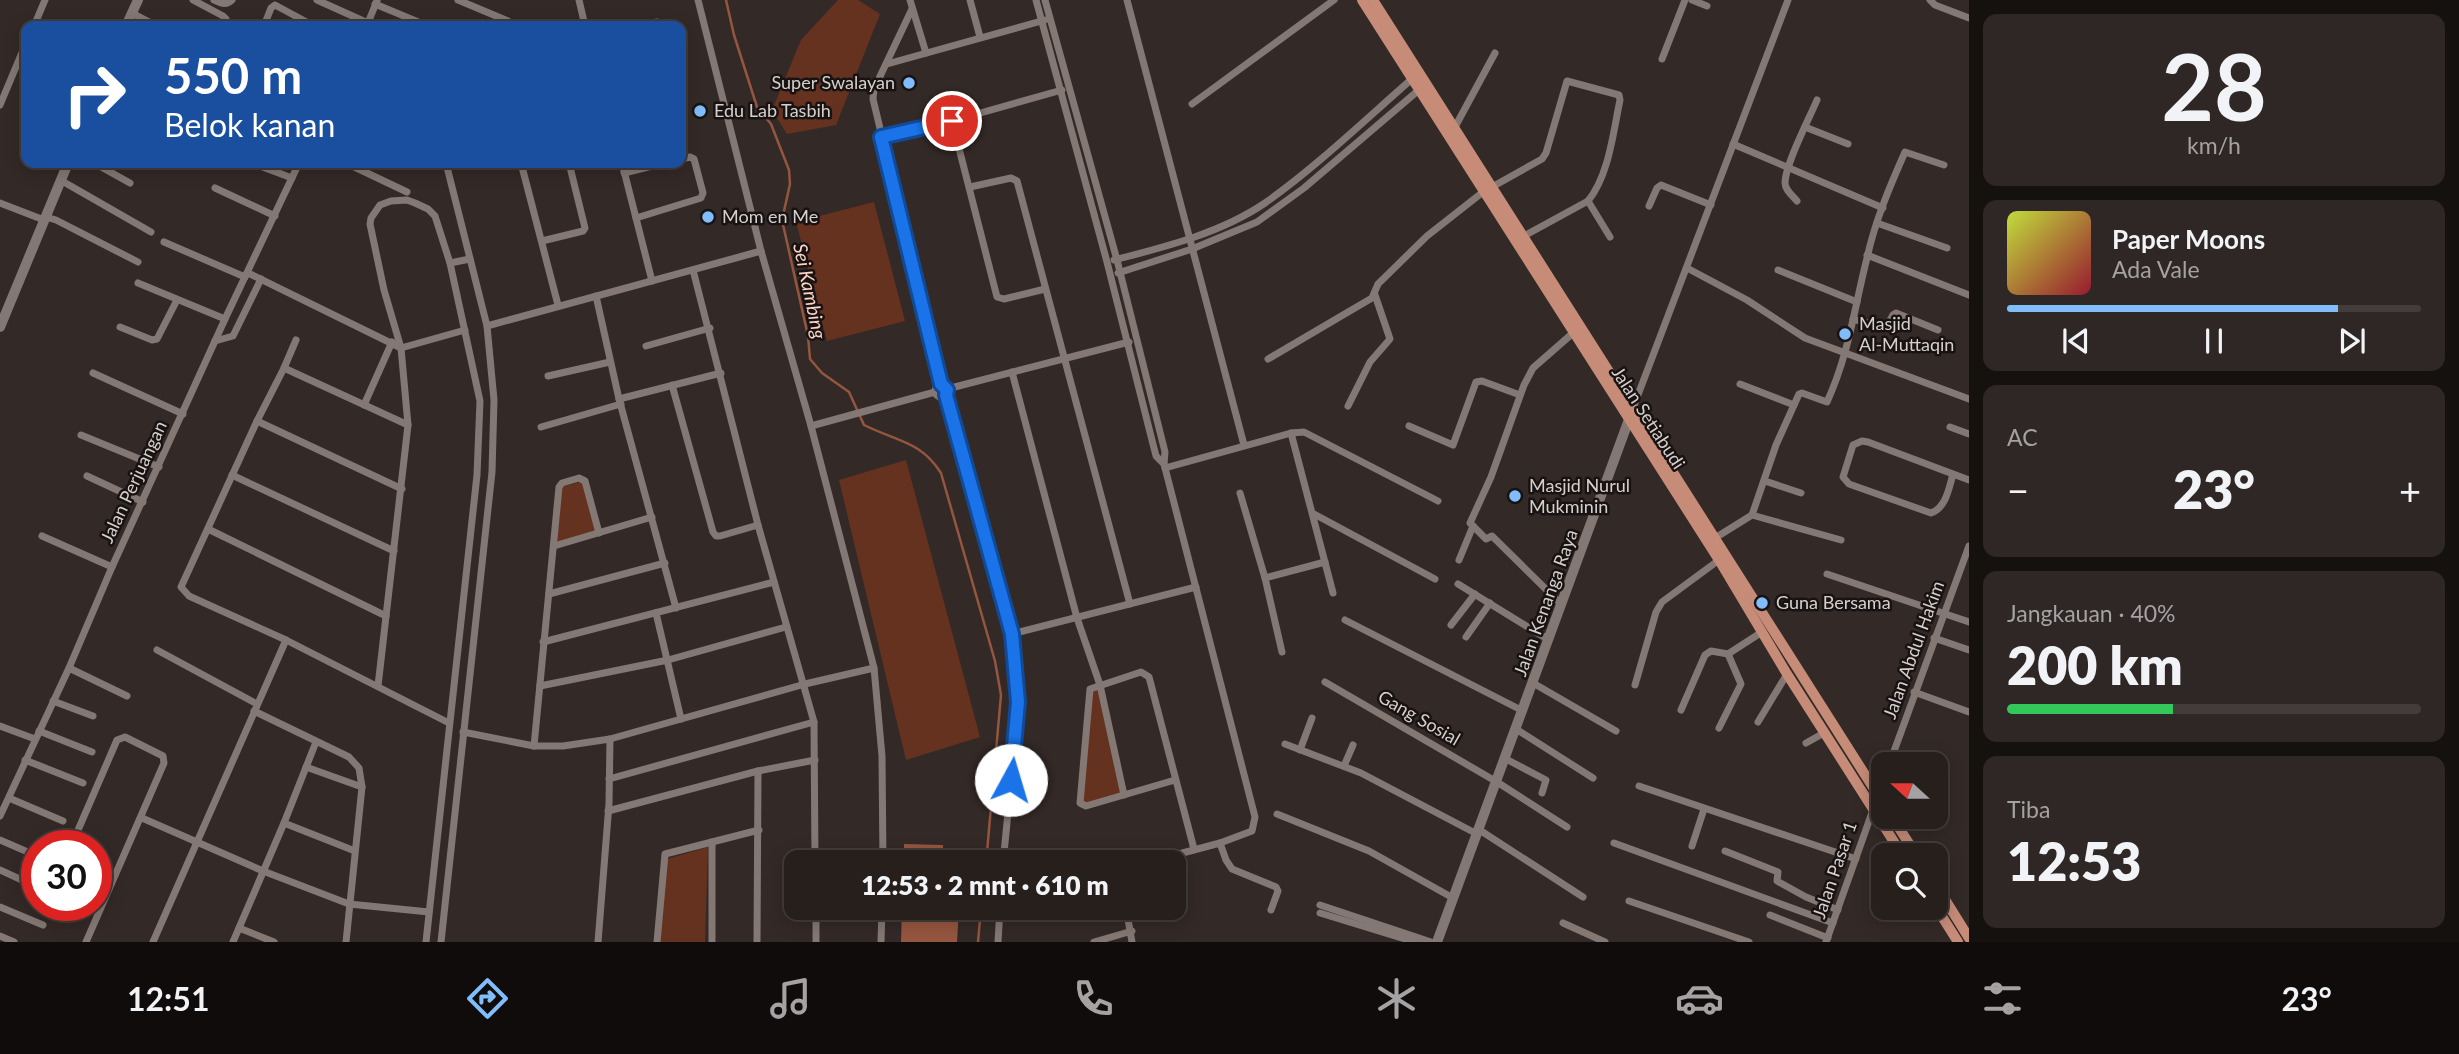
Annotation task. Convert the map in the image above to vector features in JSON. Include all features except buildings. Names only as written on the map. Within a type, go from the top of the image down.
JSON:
[{"type":"main road","name":"Jalan Setiabudi","points":[[1362,0],[1455,127],[1487,190],[1524,236],[1715,538],[1787,674],[1824,733],[1871,793]]},
{"type":"main road","name":"Jalan Setiabudi","points":[[1373,0],[1416,75]]},
{"type":"main road","name":"Jalan Setiabudi","points":[[1424,86],[1573,333],[1718,560],[1871,791]]},
{"type":"main road","points":[[1948,904],[1969,938]]},
{"type":"main road","points":[[1944,920],[1958,942]]},
{"type":"street","points":[[35,21],[45,0]]},
{"type":"street","points":[[128,21],[138,0]]},
{"type":"street","points":[[193,0],[223,16],[226,21]]},
{"type":"street","points":[[214,0],[228,4],[232,0]]},
{"type":"street","points":[[317,0],[359,21]]},
{"type":"street","points":[[458,0],[508,21]]},
{"type":"street","points":[[579,0],[584,21]]},
{"type":"street","points":[[698,0],[761,251],[811,426],[874,668],[882,756],[883,850]]},
{"type":"street","points":[[910,0],[926,53]]},
{"type":"street","points":[[970,0],[980,37]]},
{"type":"street","points":[[1036,0],[1156,456],[1164,466]]},
{"type":"street","points":[[1045,0],[1120,272],[1165,452],[1164,466],[1255,817],[1252,831],[1186,851]]},
{"type":"street","points":[[1127,0],[1244,445]]},
{"type":"street","points":[[1192,104],[1334,0]]},
{"type":"street","points":[[1662,59],[1685,0]]},
{"type":"street","points":[[1692,0],[1707,6]]},
{"type":"street","name":"Jalan Kenanga Raya","points":[[1437,942],[1633,408],[1788,0]]},
{"type":"street","points":[[1930,0],[1935,5],[1969,18]]},
{"type":"street","points":[[369,21],[376,2],[417,21]]},
{"type":"street","points":[[266,21],[272,6],[275,5],[305,21]]},
{"type":"street","points":[[912,9],[873,94],[881,137],[945,390],[1012,634],[1018,702],[1004,850]]},
{"type":"street","points":[[132,13],[147,21]]},
{"type":"street","points":[[887,64],[1050,19]]},
{"type":"street","points":[[1455,127],[1495,53]]},
{"type":"street","points":[[0,105],[21,55]]},
{"type":"street","points":[[1107,262],[1189,238],[1263,204],[1416,75]]},
{"type":"street","points":[[1348,406],[1370,362],[1390,339],[1375,295],[1378,284],[1427,236],[1487,190],[1544,156],[1565,83],[1569,81],[1617,94],[1620,98],[1605,166],[1596,189],[1588,201],[1524,236]]},
{"type":"street","points":[[1110,275],[1192,249],[1257,222],[1304,188],[1424,86]]},
{"type":"street","points":[[881,137],[952,121],[1070,88]]},
{"type":"street","points":[[1797,201],[1785,187],[1789,167],[1817,100]]},
{"type":"street","points":[[952,121],[997,296],[1004,299],[1045,289]]},
{"type":"street","points":[[1805,127],[1847,144]]},
{"type":"street","points":[[1733,144],[1883,208]]},
{"type":"street","points":[[1715,538],[1752,515],[1776,445],[1800,393],[1827,402],[1846,353],[1867,255],[1905,152],[1944,164]]},
{"type":"street","points":[[636,218],[701,198],[694,159],[690,156],[686,157]]},
{"type":"street","points":[[1322,156],[1329,166]]},
{"type":"street","points":[[0,327],[66,168]]},
{"type":"street","points":[[103,168],[130,183]]},
{"type":"street","points":[[265,168],[292,178]]},
{"type":"street","name":"Jalan Perjuangan","points":[[1,813],[225,319],[297,168]]},
{"type":"street","points":[[357,168],[407,192]]},
{"type":"street","points":[[442,942],[492,472],[494,400],[486,326],[447,168]]},
{"type":"street","points":[[522,168],[558,305]]},
{"type":"street","points":[[542,241],[583,231],[585,228],[570,168]]},
{"type":"street","points":[[623,168],[652,281]]},
{"type":"street","points":[[624,173],[644,168]]},
{"type":"street","points":[[970,187],[1010,178],[1017,181],[1130,604]]},
{"type":"street","points":[[1296,178],[1304,188]]},
{"type":"street","points":[[62,181],[151,232]]},
{"type":"street","points":[[1649,206],[1661,185],[1711,205]]},
{"type":"street","points":[[215,188],[275,216]]},
{"type":"street","points":[[378,686],[408,425],[401,348],[370,231],[371,218],[380,205],[407,200],[428,209],[435,216],[450,263],[480,401],[477,475],[426,942]]},
{"type":"street","points":[[1588,201],[1609,237]]},
{"type":"street","points":[[0,203],[45,219],[56,220],[138,262]]},
{"type":"street","points":[[1877,223],[1947,248]]},
{"type":"street","points":[[164,242],[261,279],[401,348],[465,330]]},
{"type":"street","points":[[486,326],[761,251]]},
{"type":"street","points":[[1867,255],[1969,295]]},
{"type":"street","points":[[450,263],[470,259]]},
{"type":"street","points":[[1687,268],[1747,300],[1794,332],[1969,399]]},
{"type":"street","points":[[693,270],[710,328],[758,525],[814,722],[816,850]]},
{"type":"street","points":[[1778,270],[1857,302]]},
{"type":"street","points":[[215,341],[233,336],[261,279]]},
{"type":"street","points":[[138,283],[225,319]]},
{"type":"street","points":[[1268,359],[1375,295]]},
{"type":"street","points":[[596,296],[620,402],[676,608]]},
{"type":"street","points":[[120,327],[152,340],[157,339],[177,299]]},
{"type":"street","points":[[1853,319],[1886,328],[1895,313],[1938,330]]},
{"type":"street","points":[[646,346],[710,328]]},
{"type":"street","points":[[1562,605],[1492,536],[1486,539],[1470,521],[1491,477],[1520,395],[1536,363],[1573,333]]},
{"type":"street","points":[[296,340],[182,585],[183,592],[286,640],[449,723]]},
{"type":"street","points":[[811,426],[935,392],[938,396],[945,390],[1137,340]]},
{"type":"street","points":[[364,405],[392,342]]},
{"type":"street","points":[[548,376],[610,362]]},
{"type":"street","points":[[284,368],[408,425]]},
{"type":"street","points":[[1012,372],[1077,618],[1100,685],[1124,795]]},
{"type":"street","points":[[93,373],[183,414]]},
{"type":"street","points":[[541,427],[672,385],[721,373]]},
{"type":"street","points":[[1409,426],[1453,444],[1476,382],[1482,381],[1520,395]]},
{"type":"street","points":[[1740,384],[1794,405]]},
{"type":"street","points":[[672,385],[713,532],[720,536],[758,525]]},
{"type":"street","points":[[480,401],[494,400]]},
{"type":"street","points":[[257,421],[402,489]]},
{"type":"street","points":[[1950,427],[1969,434]]},
{"type":"street","points":[[1291,433],[1333,593]]},
{"type":"street","points":[[1164,466],[1291,433],[1307,433],[1438,501]]},
{"type":"street","points":[[81,435],[159,467]]},
{"type":"street","points":[[1954,474],[1942,506],[1931,513],[1849,484],[1843,477],[1853,445],[1862,441],[1954,474],[1969,480]]},
{"type":"street","points":[[232,475],[394,551]]},
{"type":"street","points":[[87,476],[143,502]]},
{"type":"street","points":[[534,746],[559,487],[562,482],[579,478],[585,481],[599,533]]},
{"type":"street","points":[[1765,481],[1801,493]]},
{"type":"street","points":[[1240,493],[1265,578],[1282,652]]},
{"type":"street","points":[[1314,514],[1435,579]]},
{"type":"street","points":[[1752,515],[1841,540]]},
{"type":"street","points":[[554,546],[652,517]]},
{"type":"street","points":[[1460,559],[1473,526]]},
{"type":"street","points":[[208,529],[386,616]]},
{"type":"street","points":[[42,536],[112,567]]},
{"type":"street","name":"Jalan Abdul Hakim","points":[[1893,752],[1934,638],[1966,561],[1969,546]]},
{"type":"street","points":[[1635,685],[1656,612],[1662,602],[1718,560]]},
{"type":"street","points":[[1265,578],[1325,562]]},
{"type":"street","points":[[549,594],[665,563]]},
{"type":"street","points":[[1827,574],[1969,622]]},
{"type":"street","points":[[543,642],[774,582]]},
{"type":"street","points":[[1458,584],[1549,640]]},
{"type":"street","points":[[1012,634],[1196,587]]},
{"type":"street","points":[[1451,625],[1475,594]]},
{"type":"street","points":[[1466,638],[1490,603]]},
{"type":"street","points":[[656,612],[681,719]]},
{"type":"street","points":[[1345,620],[1523,711]]},
{"type":"street","points":[[540,686],[668,660],[786,628]]},
{"type":"street","points":[[1681,710],[1704,655],[1711,651],[1728,654],[1769,636]]},
{"type":"street","points":[[1934,638],[1969,650]]},
{"type":"street","points":[[153,942],[286,640]]},
{"type":"street","points":[[157,650],[316,742],[349,757],[359,768],[362,787],[346,942]]},
{"type":"street","points":[[1719,728],[1741,684],[1728,654]]},
{"type":"street","points":[[456,657],[471,659]]},
{"type":"street","points":[[69,668],[127,696]]},
{"type":"street","points":[[463,732],[534,746],[563,746],[610,739],[805,684],[874,668]]},
{"type":"street","points":[[1175,780],[1086,806],[1080,803],[1090,691],[1100,685],[1141,672],[1147,674],[1194,849]]},
{"type":"street","points":[[1758,722],[1787,674]]},
{"type":"street","name":"Gang Sosial","points":[[1325,682],[1497,782],[1567,827]]},
{"type":"street","points":[[1533,683],[1616,730]]},
{"type":"street","points":[[1914,692],[1969,712]]},
{"type":"street","points":[[53,701],[93,716]]},
{"type":"street","points":[[1300,750],[1311,718]]},
{"type":"street","points":[[609,779],[814,722]]},
{"type":"street","points":[[0,726],[35,739]]},
{"type":"street","points":[[1516,729],[1593,778]]},
{"type":"street","points":[[39,731],[92,752]]},
{"type":"street","points":[[1807,743],[1824,733]]},
{"type":"street","points":[[78,830],[115,743],[121,737],[164,757],[142,818],[86,942]]},
{"type":"street","points":[[598,942],[608,811],[610,739]]},
{"type":"street","points":[[233,942],[316,742]]},
{"type":"street","points":[[1285,744],[1361,773],[1477,832],[1583,897]]},
{"type":"street","points":[[1344,766],[1353,745]]},
{"type":"street","points":[[1506,759],[1546,780],[1542,793]]},
{"type":"street","points":[[26,760],[83,783]]},
{"type":"street","points":[[608,811],[758,771],[815,760]]},
{"type":"street","points":[[306,767],[362,787]]},
{"type":"street","points":[[757,942],[758,771]]},
{"type":"street","points":[[1639,786],[1856,859]]},
{"type":"street","points":[[9,798],[64,821]]},
{"type":"street","points":[[441,798],[456,799]]},
{"type":"street","points":[[1692,846],[1704,809]]},
{"type":"street","points":[[1278,814],[1370,851],[1453,898]]},
{"type":"street","points":[[142,818],[349,904],[429,912]]},
{"type":"street","name":"Jalan Pasar 1","points":[[1827,940],[1871,820]]},
{"type":"street","points":[[284,822],[355,850]]},
{"type":"street","points":[[657,942],[665,854],[759,830]]},
{"type":"street","points":[[0,840],[21,849]]},
{"type":"street","points":[[712,842],[712,942]]},
{"type":"street","points":[[1220,842],[1232,869],[1276,887],[1278,891],[1271,910]]},
{"type":"street","points":[[1615,843],[1833,923]]},
{"type":"street","points":[[1725,851],[1778,872],[1777,881],[1838,910]]},
{"type":"street","points":[[0,870],[21,880]]},
{"type":"street","points":[[1629,901],[1749,942]]},
{"type":"street","points":[[0,907],[43,925]]},
{"type":"street","points":[[1415,942],[1320,909],[1431,942]]},
{"type":"street","points":[[1770,915],[1827,940]]},
{"type":"street","points":[[816,920],[816,942]]},
{"type":"street","points":[[881,942],[882,920]]},
{"type":"street","points":[[998,942],[999,920]]},
{"type":"street","points":[[1129,920],[1132,942]]},
{"type":"street","points":[[1563,923],[1605,942]]},
{"type":"street","points":[[239,928],[274,942]]},
{"type":"street","points":[[1094,942],[1132,931]]},
{"type":"street","points":[[0,936],[14,942]]},
{"type":"shaded area","points":[[838,0],[858,0],[880,14],[836,125],[787,134],[772,110],[801,40]]},
{"type":"shaded area","points":[[874,202],[905,321],[827,341],[796,222]]},
{"type":"shaded area","points":[[906,460],[980,737],[906,760],[839,480]]},
{"type":"shaded area","points":[[584,481],[599,532],[554,546],[561,487]]},
{"type":"shaded area","points":[[1100,686],[1122,794],[1082,804],[1093,688]]},
{"type":"shaded area","points":[[904,844],[943,845],[943,850],[904,850]]},
{"type":"shaded area","points":[[708,847],[705,942],[658,942],[664,860]]},
{"type":"shaded area","points":[[902,920],[958,920],[957,942],[901,942]]},
{"type":"waterway","name":"Sei Kambing","points":[[726,0],[757,107],[771,124],[789,170],[790,184],[782,220],[808,336],[810,359],[822,373],[849,392],[864,425],[916,448],[925,454],[941,473],[995,661],[1001,695],[987,850]]},
{"type":"waterway","name":"Sei Kambing","points":[[978,942],[980,920]]},
{"type":"place","name":"Super Swalayan","points":[[909,83]]},
{"type":"place","name":"Edu Lab Tasbih","points":[[700,111]]},
{"type":"place","name":"Mom en Me","points":[[708,217]]},
{"type":"place","name":"Masjid Al-Muttaqin","points":[[1845,334]]},
{"type":"place","name":"Masjid Nurul Mukminin","points":[[1515,496]]},
{"type":"place","name":"Guna Bersama","points":[[1762,603]]},
{"type":"route","points":[[952,121],[881,137],[941,384],[947,390],[946,395],[1012,634],[1018,702],[1011,780]]}]
